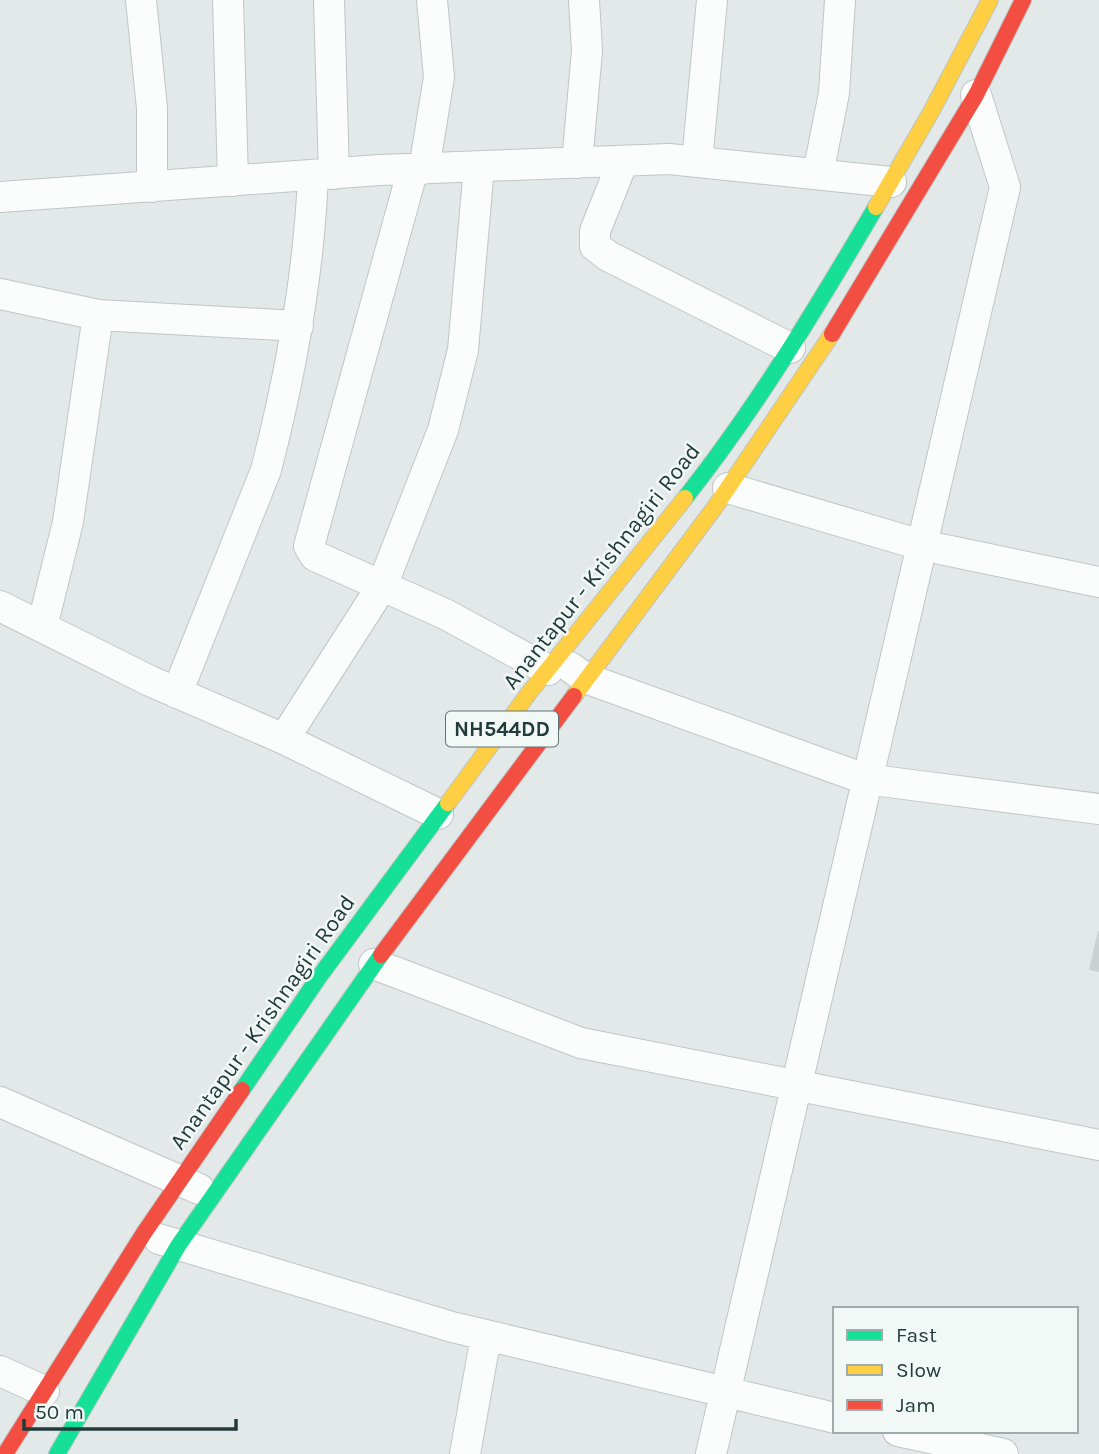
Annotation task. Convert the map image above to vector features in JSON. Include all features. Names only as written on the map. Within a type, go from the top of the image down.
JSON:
[{"type":"highway","name":"Anantapur - Krishnagiri Road","points":[[5,1454],[144,1233],[319,977],[438,814],[709,468],[790,348],[891,182],[990,0]]},
{"type":"highway","name":"NH544DD","points":[[57,1454],[178,1246],[212,1195],[374,964],[728,488],[810,371],[976,95],[1023,0]]},
{"type":"street","points":[[141,0],[152,108],[152,187]]},
{"type":"street","points":[[228,0],[233,181]]},
{"type":"street","points":[[177,693],[265,470],[298,326],[310,236],[323,174],[329,0]]},
{"type":"street","points":[[432,0],[439,77],[418,169],[309,541],[315,556],[585,678],[865,779],[1099,809]]},
{"type":"street","points":[[577,163],[587,51],[584,0]]},
{"type":"street","points":[[697,162],[712,0]]},
{"type":"street","points":[[818,174],[834,93],[840,0]]},
{"type":"street","points":[[711,1454],[865,779],[1005,187],[976,95]]},
{"type":"street","points":[[0,197],[323,174],[624,161],[697,162],[891,182]]},
{"type":"street","points":[[624,161],[595,232],[595,246],[608,256],[790,348]]},
{"type":"street","points":[[284,739],[382,586],[453,397],[463,350],[479,167]]},
{"type":"street","points":[[0,294],[98,315],[298,326]]},
{"type":"street","points":[[42,627],[68,522],[98,315]]},
{"type":"street","points":[[728,488],[921,545],[1099,582]]},
{"type":"street","points":[[0,606],[177,693],[284,739],[438,814]]},
{"type":"street","points":[[374,964],[581,1044],[1099,1145]]},
{"type":"street","points":[[0,1102],[212,1195]]},
{"type":"street","points":[[144,1233],[178,1246],[486,1336],[726,1395],[833,1418]]},
{"type":"street","points":[[465,1454],[486,1336]]},
{"type":"street","points":[[0,1371],[44,1391]]},
{"type":"street","points":[[907,1433],[1003,1454]]},
{"type":"building","points":[[1099,931],[1099,971],[1090,969]]},
{"type":"traffic: fast","points":[[685,498],[762,392],[876,207]]},
{"type":"traffic: fast","points":[[242,1090],[319,977],[448,803]]},
{"type":"traffic: fast","points":[[57,1454],[178,1246],[381,955]]},
{"type":"traffic: slow","points":[[876,207],[931,112],[990,0]]},
{"type":"traffic: slow","points":[[574,696],[715,507],[832,334]]},
{"type":"traffic: slow","points":[[448,803],[529,693],[685,498]]},
{"type":"traffic: jam","points":[[832,334],[976,95],[1023,0]]},
{"type":"traffic: jam","points":[[381,955],[574,696]]},
{"type":"traffic: jam","points":[[5,1454],[144,1233],[242,1090]]}]
